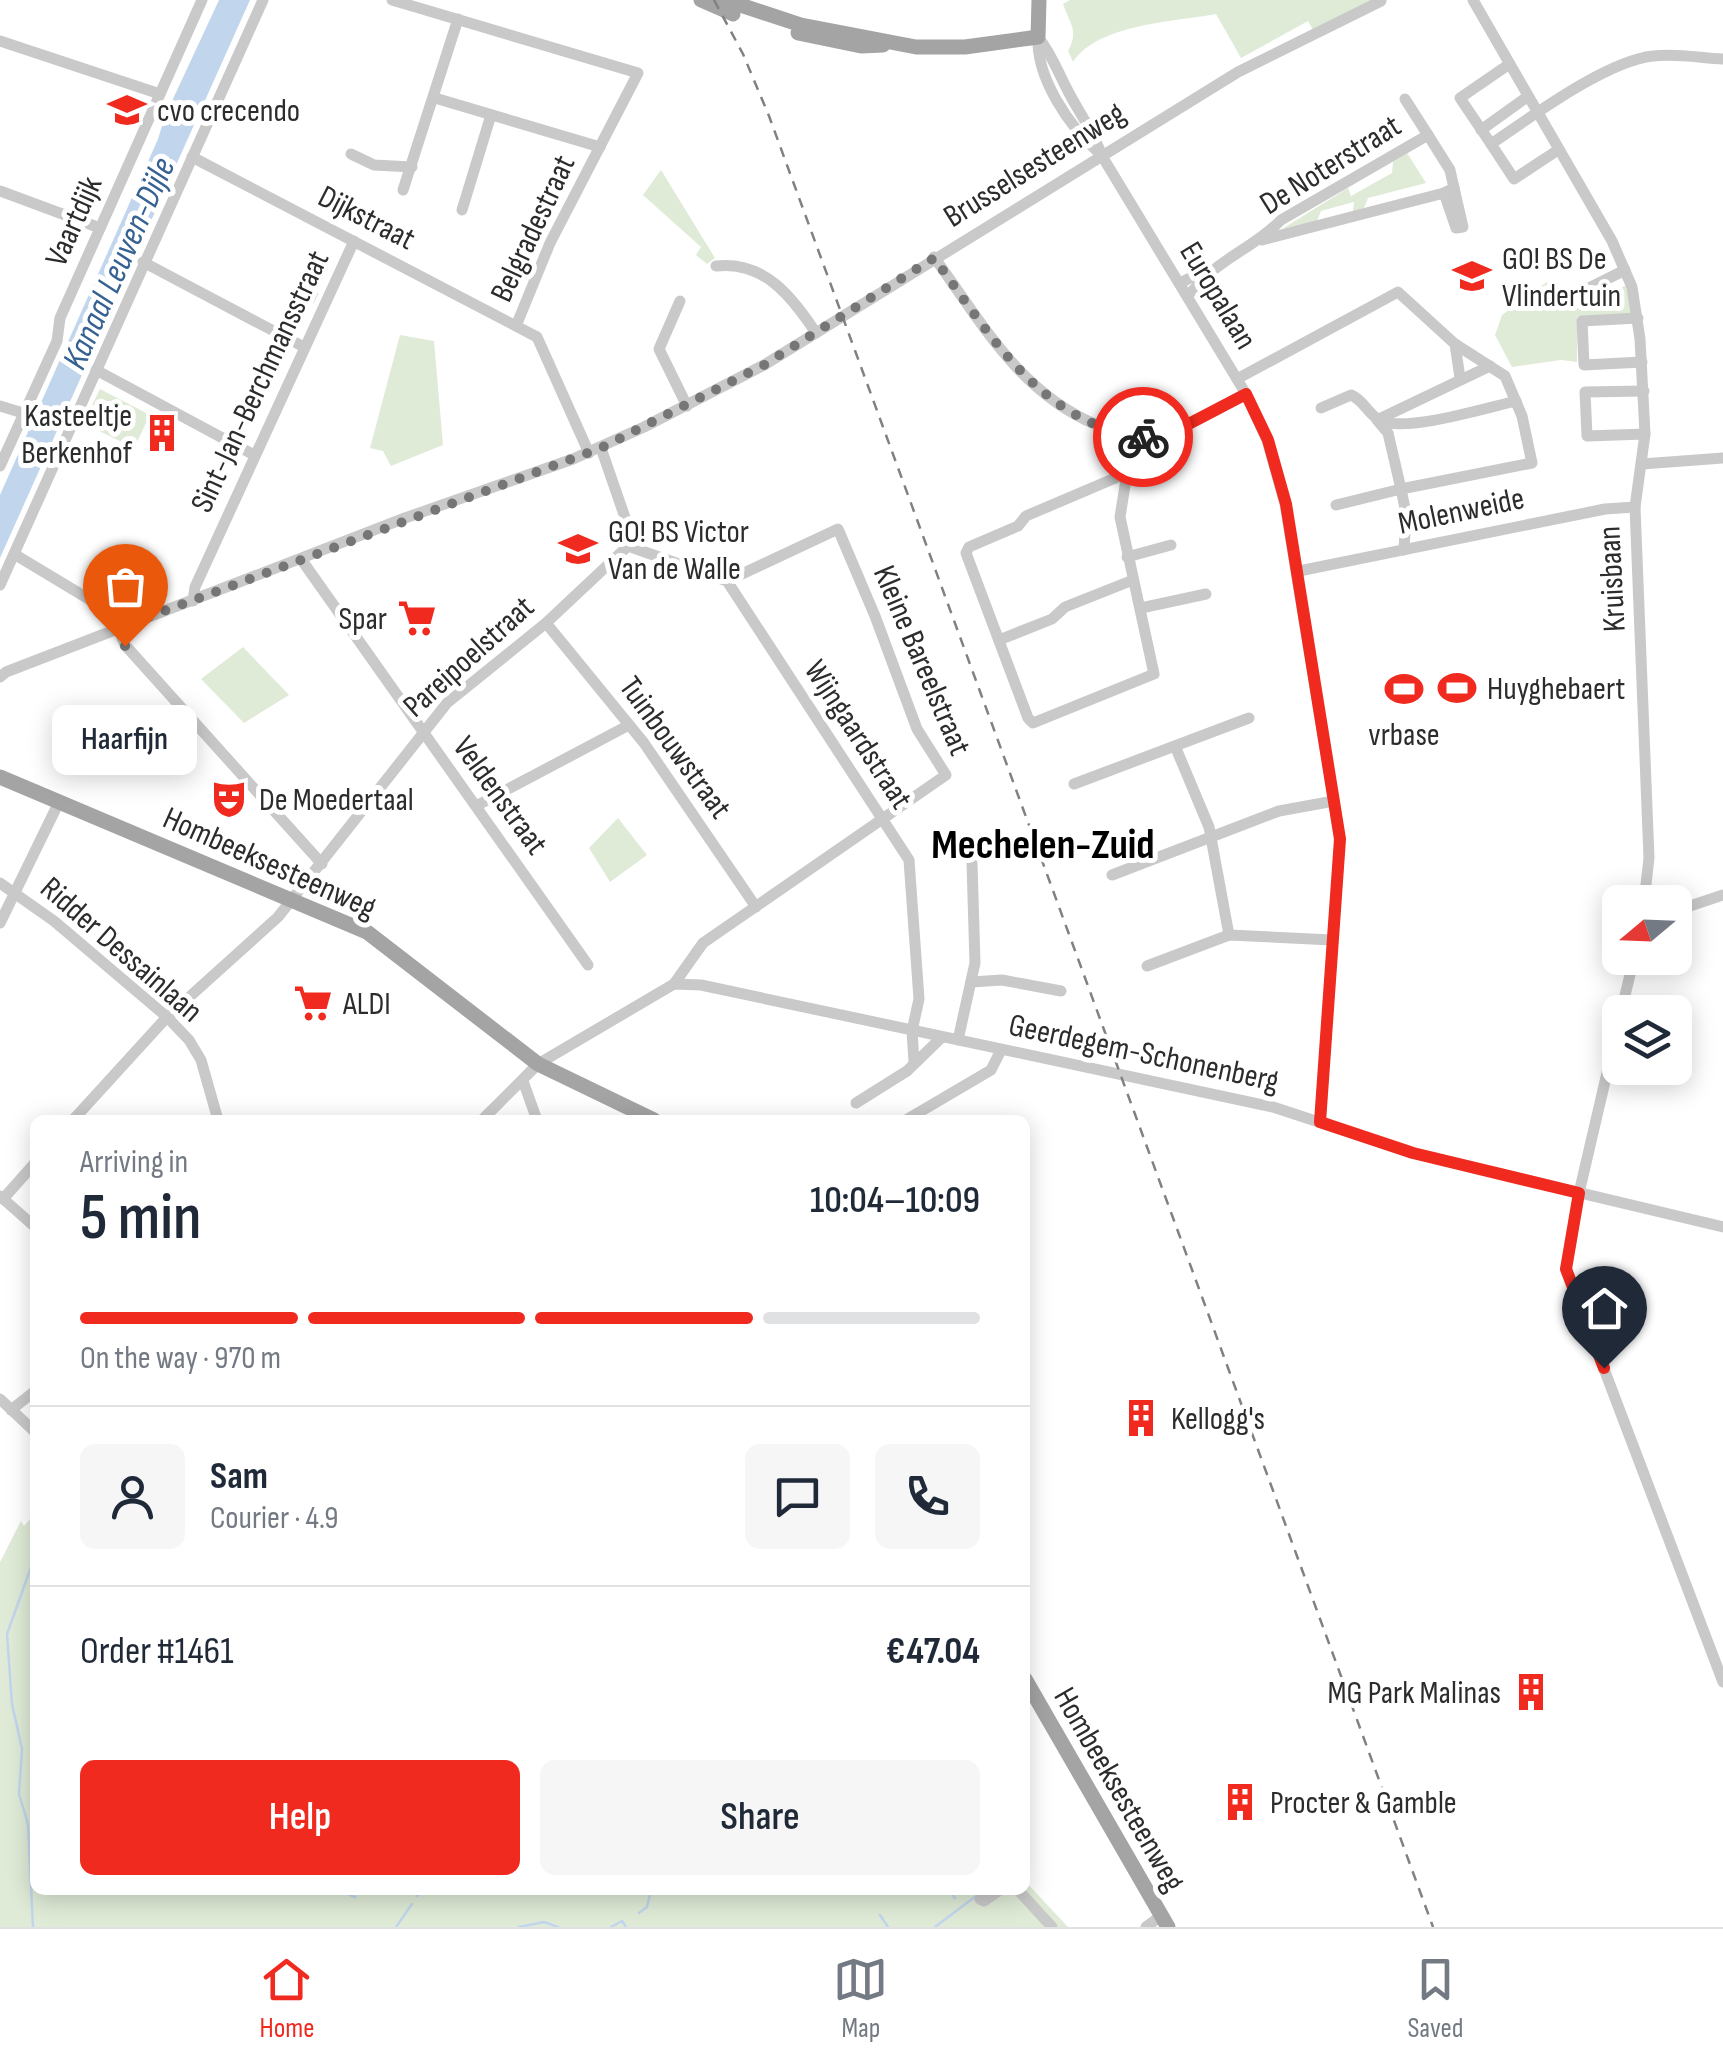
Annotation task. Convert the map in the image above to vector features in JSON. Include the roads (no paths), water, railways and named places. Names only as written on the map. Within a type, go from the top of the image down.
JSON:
[{"type":"main road","points":[[701,0],[749,20],[831,42],[944,48],[1038,37],[1039,0]]},
{"type":"main road","points":[[725,0],[801,24],[892,44]]},
{"type":"main road","name":"Hombeeksesteenweg","points":[[0,777],[368,932],[538,1064],[644,1115]]},
{"type":"main road","name":"Hombeeksesteenweg","points":[[1030,1688],[1165,1921]]},
{"type":"street","name":"Vaartdijk","points":[[0,466],[56,340],[60,318],[202,0]]},
{"type":"street","points":[[0,586],[263,0]]},
{"type":"street","points":[[392,0],[458,19],[403,190]]},
{"type":"street","name":"Brusselsesteenweg","points":[[0,677],[301,558],[595,450],[687,406],[816,333],[1238,72],[1381,0]]},
{"type":"street","name":"Kruisbaan","points":[[1472,0],[1612,241],[1632,287],[1644,390],[1645,434],[1635,507],[1649,858],[1646,885]]},
{"type":"street","name":"Belgradestraat","points":[[458,19],[638,72],[550,243],[516,326],[538,337],[595,450]]},
{"type":"street","name":"Europalaan","points":[[1038,37],[1051,53],[1102,156],[1246,394],[1277,470],[1299,571],[1340,839],[1320,1122]]},
{"type":"street","points":[[0,41],[160,94]]},
{"type":"street","points":[[1491,144],[1620,65],[1653,56],[1723,58]]},
{"type":"street","points":[[1508,64],[1460,98],[1514,179],[1558,150]]},
{"type":"street","points":[[435,98],[600,147]]},
{"type":"street","points":[[1481,130],[1526,98]]},
{"type":"street","name":"De Noterstraat","points":[[1262,240],[1449,190],[1450,170],[1405,99]]},
{"type":"street","points":[[462,210],[492,116]]},
{"type":"street","name":"De Noterstraat","points":[[1188,296],[1206,275],[1262,240],[1281,220],[1428,135]]},
{"type":"street","points":[[352,154],[374,165],[412,168]]},
{"type":"street","name":"Dijkstraat","points":[[192,157],[516,326]]},
{"type":"street","points":[[0,191],[100,228]]},
{"type":"street","name":"Sint-Jan-Berchmansstraat","points":[[193,601],[195,587],[322,301],[354,240]]},
{"type":"street","points":[[934,258],[1002,352],[1032,385],[1062,408],[1091,423],[1117,434],[1144,437],[1179,429],[1246,394]]},
{"type":"street","points":[[143,262],[304,347]]},
{"type":"street","points":[[716,266],[743,270],[780,284],[816,333]]},
{"type":"street","points":[[1577,294],[1624,270]]},
{"type":"street","name":"De Noterstraat","points":[[1180,283],[1198,274],[1206,275]]},
{"type":"street","points":[[1237,379],[1398,292],[1455,344],[1505,376],[1516,401],[1532,463],[1336,506]]},
{"type":"street","points":[[680,300],[659,350],[687,406]]},
{"type":"street","points":[[1638,318],[1582,321],[1584,364],[1642,362]]},
{"type":"street","points":[[1455,344],[1460,378]]},
{"type":"street","points":[[1377,420],[1490,366]]},
{"type":"street","points":[[96,370],[254,455]]},
{"type":"street","points":[[1644,390],[1586,392],[1586,407],[1588,436],[1645,434]]},
{"type":"street","points":[[1321,408],[1351,394],[1359,398],[1388,433],[1406,512],[1404,550]]},
{"type":"street","points":[[1377,420],[1399,426],[1516,401]]},
{"type":"street","points":[[0,406],[23,414]]},
{"type":"street","points":[[1127,473],[1026,516],[1018,526],[966,552],[1033,723],[1154,674],[1120,517],[1127,473],[1144,437]]},
{"type":"street","points":[[595,450],[629,528],[628,546],[726,580]]},
{"type":"street","points":[[1642,464],[1723,458]]},
{"type":"street","name":"Molenweide","points":[[1299,571],[1587,512],[1635,507]]},
{"type":"street","points":[[1406,512],[1424,546]]},
{"type":"street","name":"Kleine Bareelstraat","points":[[674,984],[704,943],[946,774],[917,729],[876,616],[838,529],[726,580]]},
{"type":"street","name":"Pareipoelstraat","points":[[78,1115],[167,1017],[231,962],[294,899],[447,703],[546,623],[628,546]]},
{"type":"street","points":[[1127,557],[1171,546]]},
{"type":"street","points":[[14,554],[112,613],[125,646],[322,864]]},
{"type":"street","name":"Veldenstraat","points":[[301,558],[588,965]]},
{"type":"street","name":"Wijngaardstraat","points":[[726,580],[909,860],[919,999],[912,1031],[914,1062]]},
{"type":"street","points":[[999,640],[1052,619],[1065,607],[1133,580]]},
{"type":"street","points":[[1141,608],[1206,594]]},
{"type":"street","name":"Tuinbouwstraat","points":[[546,623],[629,725],[756,907]]},
{"type":"street","points":[[1074,784],[1249,718]]},
{"type":"street","points":[[476,806],[629,725]]},
{"type":"street","points":[[1174,746],[1212,837],[1229,935]]},
{"type":"street","points":[[1112,875],[1279,810],[1334,800]]},
{"type":"street","points":[[0,923],[59,802]]},
{"type":"street","name":"Geerdegem-Schonenberg","points":[[958,1040],[975,963],[972,862]]},
{"type":"street","name":"Ridder Dessainlaan","points":[[0,884],[54,921],[189,1040],[201,1060],[217,1115]]},
{"type":"street","points":[[1692,905],[1723,896]]},
{"type":"street","points":[[1146,966],[1229,935],[1332,940]]},
{"type":"street","points":[[971,982],[1002,980],[1060,990]]},
{"type":"street","points":[[487,1115],[538,1064],[674,984]]},
{"type":"street","name":"Geerdegem-Schonenberg","points":[[674,984],[701,985],[1273,1106],[1413,1153],[1723,1227]]},
{"type":"street","points":[[856,1103],[906,1072],[941,1038]]},
{"type":"street","points":[[914,1115],[991,1070],[1001,1050]]},
{"type":"street","points":[[523,1080],[535,1115]]},
{"type":"street","points":[[1604,1085],[1566,1269],[1723,1682]]},
{"type":"street","points":[[30,1168],[2,1197],[30,1222]]},
{"type":"street","points":[[11,1410],[30,1395]]},
{"type":"street","points":[[0,1399],[30,1427]]},
{"type":"street","points":[[980,1900],[993,1895]]},
{"type":"street","points":[[1023,1895],[1052,1927]]},
{"type":"street","points":[[1146,1927],[1165,1921]]},
{"type":"water","name":"Kanaal Leuven-Dijle","points":[[219,0],[250,0],[0,558],[0,495]]},
{"type":"waterway","points":[[30,1570],[7,1634],[12,1704],[22,1749],[19,1794],[28,1824],[30,1865]]},
{"type":"waterway","points":[[31,1895],[33,1927]]},
{"type":"waterway","points":[[350,1895],[355,1897]]},
{"type":"waterway","points":[[639,1913],[647,1907],[650,1895]]},
{"type":"waterway","points":[[935,1927],[977,1895]]},
{"type":"waterway","points":[[396,1927],[412,1904]]},
{"type":"waterway","points":[[880,1915],[888,1927]]},
{"type":"waterway","points":[[611,1927],[622,1921],[626,1927]]},
{"type":"waterway","points":[[519,1927],[544,1922],[558,1927]]},
{"type":"tunnel","points":[[306,294],[319,300]]},
{"type":"railway","points":[[714,0],[743,54],[769,116],[1433,1927]]},
{"type":"place","name":"cvo crecendo","points":[[127,110]]},
{"type":"place","name":"GO! BS De Vlindertuin","points":[[1472,276]]},
{"type":"place","name":"Kasteeltje Berkenhof","points":[[162,433]]},
{"type":"place","name":"GO! BS Victor Van de Walle","points":[[578,549]]},
{"type":"place","name":"Spar","points":[[417,618]]},
{"type":"place","name":"Haarfijn","points":[[125,646]]},
{"type":"place","name":"Huyghebaert","points":[[1457,688]]},
{"type":"place","name":"vrbase","points":[[1404,689]]},
{"type":"place","name":"De Moedertaal","points":[[229,799]]},
{"type":"place","name":"ALDI","points":[[313,1003]]},
{"type":"place","name":"Kellogg's","points":[[1141,1418]]},
{"type":"place","name":"MG Park Malinas","points":[[1531,1692]]},
{"type":"place","name":"Procter & Gamble","points":[[1240,1802]]},
{"type":"district","name":"Mechelen-Zuid","points":[[1043,843]]}]
